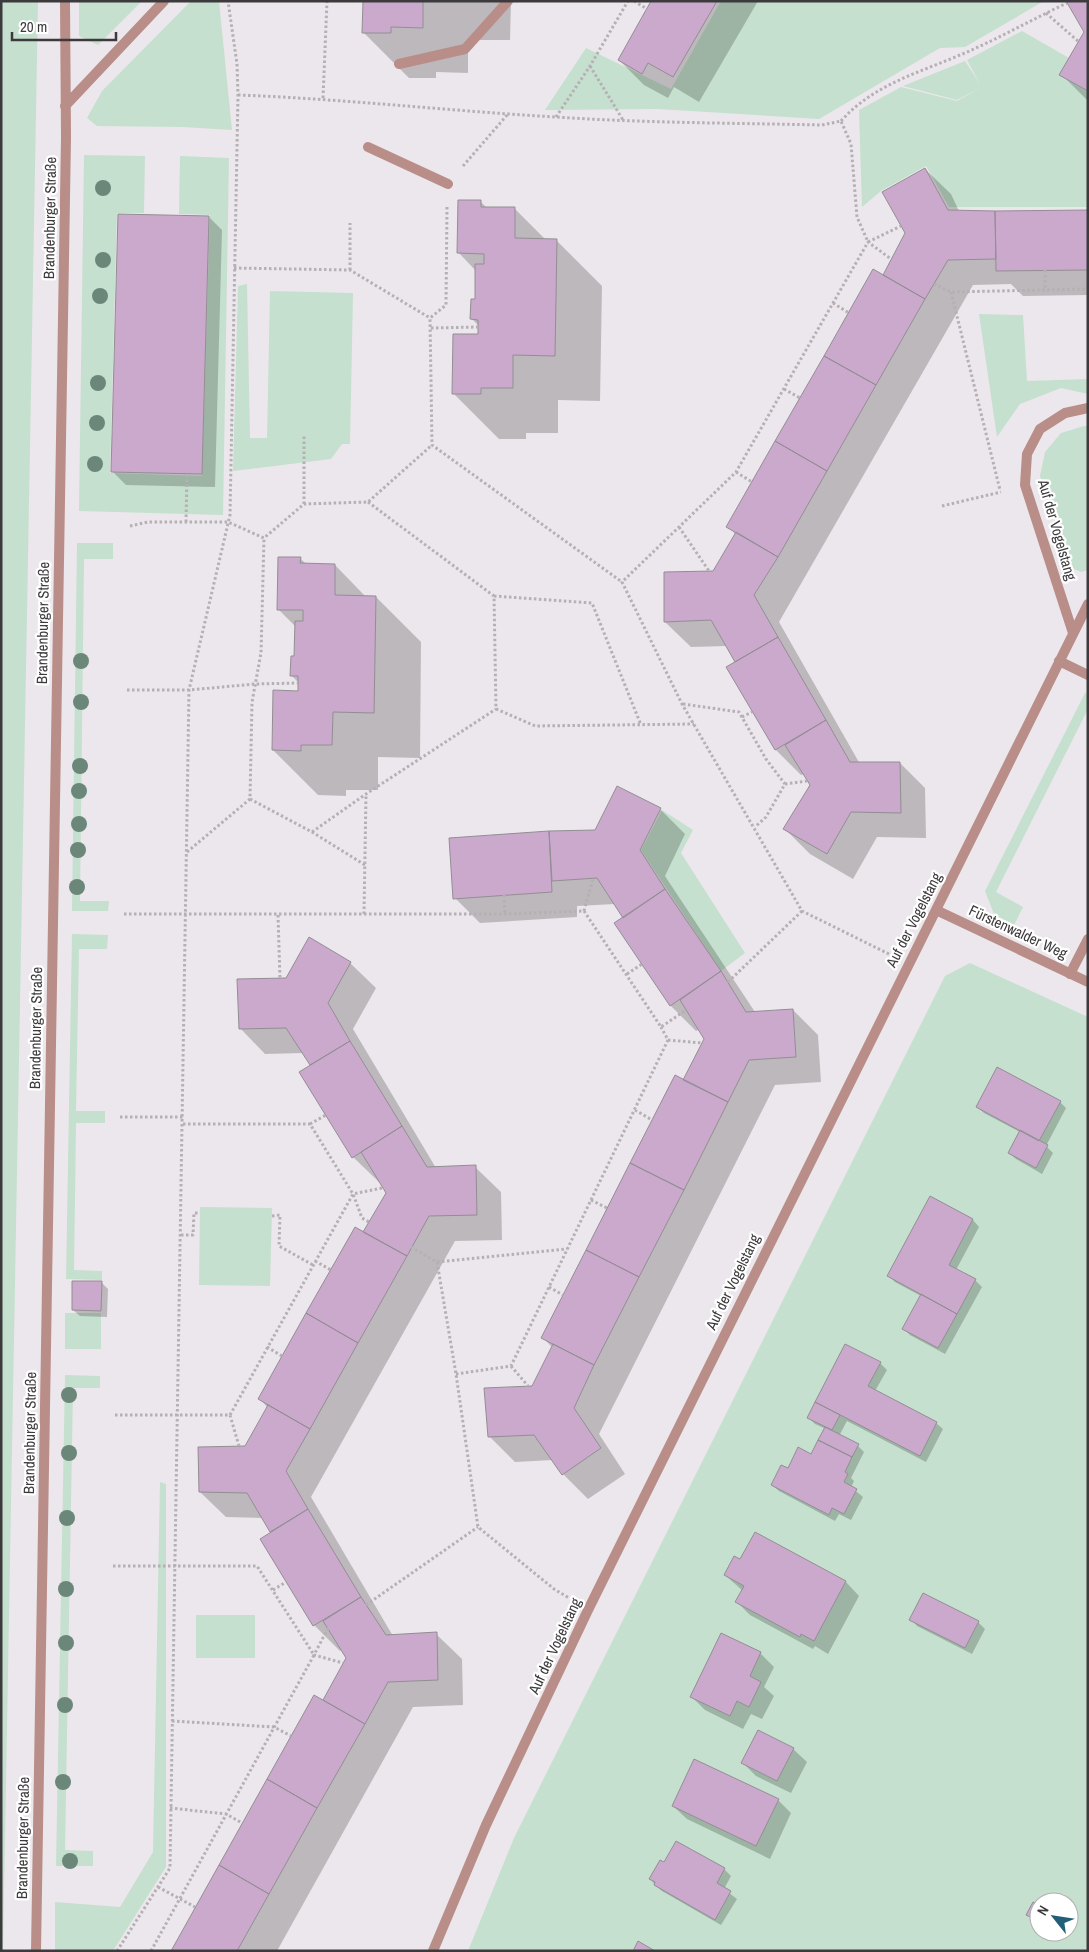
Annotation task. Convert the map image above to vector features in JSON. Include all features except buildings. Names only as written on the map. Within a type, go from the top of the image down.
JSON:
[{"type":"street","name":"Brandenburger Straße","points":[[36,1951],[65,106],[65,1]]},
{"type":"street","points":[[65,106],[164,1]]},
{"type":"street","points":[[399,64],[465,49],[508,1]]},
{"type":"street","points":[[368,147],[448,184]]},
{"type":"street","name":"Auf der Vogelstang","points":[[1072,633],[1025,485],[1027,454],[1040,429],[1065,412],[1088,408]]},
{"type":"street","name":"Auf der Vogelstang","points":[[433,1951],[486,1825],[588,1610],[1088,604]]},
{"type":"street","points":[[1059,661],[1088,675]]},
{"type":"street","name":"Fürstenwalder Weg","points":[[936,910],[1088,982]]},
{"type":"street","points":[[1070,974],[1088,939]]},
{"type":"path","points":[[117,1951],[170,1868],[189,690],[228,522],[238,95],[237,64],[228,1]]},
{"type":"path","points":[[323,98],[327,1]]},
{"type":"path","points":[[556,118],[590,66],[628,1]]},
{"type":"path","points":[[634,1],[646,9]]},
{"type":"path","points":[[238,95],[323,98],[556,118],[822,125],[841,121],[854,106],[902,78],[961,55],[1066,2]]},
{"type":"path","points":[[1046,13],[1079,42]]},
{"type":"path","points":[[590,66],[623,120]]},
{"type":"path","points":[[841,121],[851,144],[857,218],[868,242],[891,259]]},
{"type":"path","points":[[350,223],[350,270]]},
{"type":"path","points":[[622,582],[736,472],[868,242],[901,226]]},
{"type":"path","points":[[234,268],[350,270],[430,318]]},
{"type":"path","points":[[1045,270],[1045,290]]},
{"type":"path","points":[[934,284],[951,292],[1088,289]]},
{"type":"path","points":[[951,292],[1001,492]]},
{"type":"path","points":[[833,303],[849,313]]},
{"type":"path","points":[[430,318],[446,305]]},
{"type":"path","points":[[368,502],[432,445],[430,318]]},
{"type":"path","points":[[431,328],[478,327]]},
{"type":"path","points":[[784,389],[800,398]]},
{"type":"path","points":[[304,434],[304,504]]},
{"type":"path","points":[[432,445],[622,582],[682,704],[802,911],[909,964]]},
{"type":"path","points":[[736,472],[752,482]]},
{"type":"path","points":[[186,522],[187,474]]},
{"type":"path","points":[[942,506],[1025,485]]},
{"type":"path","points":[[186,852],[250,799],[252,702],[261,653],[264,538],[304,504],[368,502],[494,596],[592,603],[641,724]]},
{"type":"path","points":[[130,526],[148,522],[228,522],[264,538]]},
{"type":"path","points":[[679,527],[709,571]]},
{"type":"path","points":[[494,596],[496,709]]},
{"type":"path","points":[[127,690],[189,690],[255,684],[298,684]]},
{"type":"path","points":[[682,704],[739,712],[766,759],[785,784]]},
{"type":"path","points":[[496,709],[535,726],[694,724]]},
{"type":"path","points":[[312,832],[366,794],[496,709]]},
{"type":"path","points":[[742,717],[752,712]]},
{"type":"path","points":[[785,784],[807,781]]},
{"type":"path","points":[[755,827],[766,817],[785,784]]},
{"type":"path","points":[[364,914],[366,794]]},
{"type":"path","points":[[250,799],[312,832],[364,865]]},
{"type":"path","points":[[593,879],[584,911],[668,1040]]},
{"type":"path","points":[[504,895],[505,914]]},
{"type":"path","points":[[124,914],[505,914],[584,911]]},
{"type":"path","points":[[728,982],[802,911]]},
{"type":"path","points":[[278,915],[280,979]]},
{"type":"path","points":[[626,974],[642,964]]},
{"type":"path","points":[[661,1027],[686,1010]]},
{"type":"path","points":[[668,1040],[702,1043]]},
{"type":"path","points":[[511,1366],[668,1040]]},
{"type":"path","points":[[634,1110],[652,1120]]},
{"type":"path","points":[[183,1124],[310,1124],[326,1115]]},
{"type":"path","points":[[120,1117],[183,1118]]},
{"type":"path","points":[[310,1124],[353,1194],[362,1218],[369,1222]]},
{"type":"path","points":[[239,1446],[230,1415],[267,1347],[353,1194],[382,1188]]},
{"type":"path","points":[[591,1200],[607,1208]]},
{"type":"path","points":[[181,1235],[193,1235],[194,1213],[200,1214]]},
{"type":"path","points":[[272,1216],[280,1216],[279,1246],[331,1270]]},
{"type":"path","points":[[411,1247],[437,1262],[567,1248]]},
{"type":"path","points":[[437,1262],[456,1374],[478,1527],[554,1589],[588,1610]]},
{"type":"path","points":[[549,1287],[563,1295]]},
{"type":"path","points":[[267,1347],[282,1356]]},
{"type":"path","points":[[456,1374],[511,1366]]},
{"type":"path","points":[[511,1366],[528,1386]]},
{"type":"path","points":[[115,1415],[230,1415]]},
{"type":"path","points":[[366,1605],[478,1527]]},
{"type":"path","points":[[113,1566],[257,1566],[314,1655],[343,1663]]},
{"type":"path","points":[[273,1590],[286,1582]]},
{"type":"path","points":[[151,1951],[328,1628]]},
{"type":"path","points":[[172,1720],[274,1727],[291,1736]]},
{"type":"path","points":[[170,1808],[226,1814],[242,1823]]},
{"type":"path","points":[[158,1887],[195,1907]]},
{"type":"green space","points":[[1,1],[38,1],[3,1951],[1,1951]]},
{"type":"green space","points":[[79,1],[142,1],[98,45],[79,36]]},
{"type":"green space","points":[[191,1],[219,1],[232,130],[183,127],[97,126],[87,118],[102,91]]},
{"type":"green space","points":[[721,1],[1044,1],[965,47],[940,48],[819,119],[658,109],[545,110],[586,48],[671,89]]},
{"type":"green space","points":[[1022,31],[1069,58],[1059,75],[1088,92],[1088,207],[949,207],[926,166],[881,191],[862,207],[859,110],[901,87],[957,101],[982,87],[957,100],[903,86],[965,61],[980,84],[967,60]]},
{"type":"green space","points":[[84,155],[145,156],[144,213],[117,213],[110,473],[202,476],[210,215],[179,214],[180,156],[229,158],[223,515],[79,511]]},
{"type":"green space","points":[[247,284],[250,438],[267,438],[270,291],[353,293],[350,444],[342,444],[331,459],[233,471],[238,286]]},
{"type":"green space","points":[[979,314],[1023,315],[1027,381],[1088,379],[1088,394],[1061,388],[1020,404],[997,437]]},
{"type":"green space","points":[[1088,426],[1088,570],[1081,572],[1069,567],[1040,476],[1045,452],[1061,433]]},
{"type":"green space","points":[[77,543],[113,543],[113,559],[84,559],[80,901],[109,901],[108,911],[72,911]]},
{"type":"green space","points":[[1088,692],[1088,709],[996,892],[1023,907],[1014,925],[994,914],[985,891],[1085,693]]},
{"type":"green space","points":[[662,810],[693,830],[681,853],[745,953],[721,971],[641,850]]},
{"type":"green space","points":[[72,934],[108,935],[107,949],[79,949],[76,1111],[105,1111],[105,1123],[76,1123],[74,1270],[102,1271],[102,1280],[66,1279]]},
{"type":"green space","points":[[970,963],[1088,1017],[1088,1951],[468,1951],[514,1838],[945,976]]},
{"type":"green space","points":[[200,1207],[272,1208],[270,1286],[199,1285]]},
{"type":"green space","points":[[65,1313],[101,1313],[101,1349],[65,1349]]},
{"type":"green space","points":[[65,1375],[100,1376],[100,1388],[73,1388],[65,1850],[93,1851],[93,1866],[56,1866]]},
{"type":"green space","points":[[160,1482],[166,1484],[166,1867],[113,1951],[55,1951],[55,1902],[120,1907],[153,1852]]},
{"type":"green space","points":[[196,1615],[255,1615],[255,1658],[196,1658]]}]
